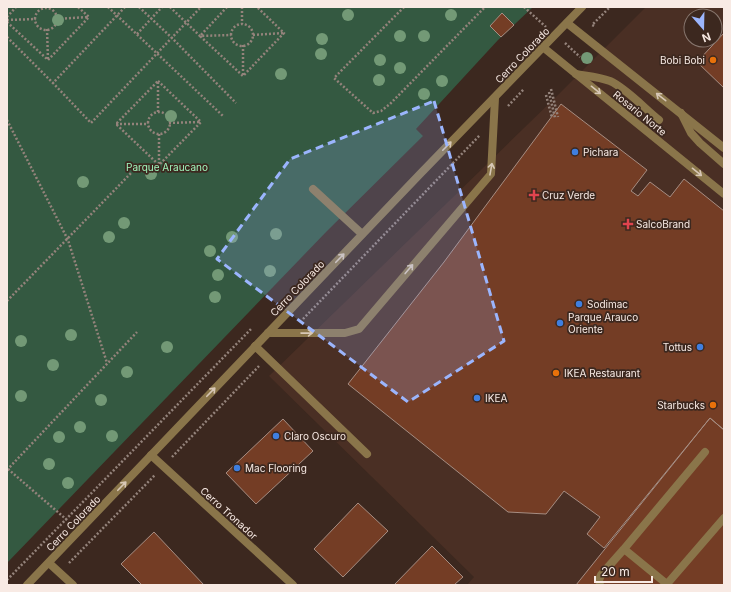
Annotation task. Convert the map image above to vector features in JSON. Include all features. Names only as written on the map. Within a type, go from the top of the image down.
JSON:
[{"type":"street","name":"Cerro Colorado","points":[[27,585],[362,234],[544,48],[582,7]]},
{"type":"street","points":[[567,23],[724,148]]},
{"type":"street","name":"Rosario Norte","points":[[544,48],[724,194]]},
{"type":"street","points":[[573,71],[602,78],[611,82],[659,120]]},
{"type":"street","points":[[268,333],[345,332],[359,329],[491,174],[495,98]]},
{"type":"street","points":[[681,113],[691,133],[724,164]]},
{"type":"street","points":[[313,189],[362,234]]},
{"type":"street","points":[[255,346],[367,454]]},
{"type":"street","points":[[600,585],[599,580],[601,576],[705,452]]},
{"type":"street","name":"Cerro Tronador","points":[[151,455],[293,585]]},
{"type":"street","points":[[624,549],[668,585],[724,518]]},
{"type":"street","points":[[48,563],[73,585]]},
{"type":"path","points":[[7,19],[16,7]]},
{"type":"path","points":[[46,7],[54,11],[57,18],[54,26],[47,29],[38,26],[36,19],[40,10],[46,7]]},
{"type":"path","points":[[78,7],[88,17]]},
{"type":"path","points":[[108,7],[223,116]]},
{"type":"path","points":[[53,83],[125,7]]},
{"type":"path","points":[[139,7],[236,103]]},
{"type":"path","points":[[137,34],[162,7]]},
{"type":"path","points":[[170,7],[243,76]]},
{"type":"path","points":[[7,37],[91,123],[201,7]]},
{"type":"path","points":[[200,36],[227,7]]},
{"type":"path","points":[[242,7],[242,24]]},
{"type":"path","points":[[257,7],[284,33]]},
{"type":"path","points":[[404,7],[334,78],[373,113],[381,111],[390,104],[485,7]]},
{"type":"path","points":[[573,71],[592,43],[602,33],[592,25],[610,7]]},
{"type":"path","points":[[48,60],[88,17]]},
{"type":"path","points":[[57,18],[88,17]]},
{"type":"path","points":[[7,19],[36,19]]},
{"type":"path","points":[[7,19],[48,60]]},
{"type":"path","points":[[242,24],[249,27],[253,32],[250,42],[243,45],[234,42],[232,35],[235,26],[242,24]]},
{"type":"path","points":[[47,29],[48,60]]},
{"type":"path","points":[[243,76],[284,33]]},
{"type":"path","points":[[253,35],[284,33]]},
{"type":"path","points":[[200,36],[232,35]]},
{"type":"path","points":[[243,45],[243,76]]},
{"type":"path","points":[[158,81],[158,113]]},
{"type":"path","points":[[158,81],[200,122]]},
{"type":"path","points":[[116,124],[158,81]]},
{"type":"path","points":[[291,333],[525,88]]},
{"type":"path","points":[[546,95],[555,118],[550,91]]},
{"type":"path","points":[[155,113],[158,113],[166,116],[169,123],[166,131],[159,134],[152,132],[148,124],[150,117],[155,113]]},
{"type":"path","points":[[7,120],[68,240],[107,363]]},
{"type":"path","points":[[169,123],[200,122]]},
{"type":"path","points":[[160,165],[200,122]]},
{"type":"path","points":[[116,124],[148,124]]},
{"type":"path","points":[[116,124],[160,165]]},
{"type":"path","points":[[159,134],[160,165]]},
{"type":"path","points":[[7,300],[68,240],[132,172]]},
{"type":"path","points":[[78,531],[51,505],[8,470],[137,332]]},
{"type":"path","points":[[60,573],[267,358]]},
{"type":"highlighted area","points":[[434,101],[504,341],[408,402],[217,259],[290,159]]},
{"type":"shaded area","points":[[646,7],[724,7],[724,585],[467,585],[474,577],[269,376],[558,95]]},
{"type":"green space","name":"Parque Araucano","points":[[7,7],[533,7],[498,40],[416,129],[423,136],[327,231],[7,563]]},
{"type":"building","points":[[502,13],[514,25],[501,37],[490,26]]},
{"type":"building","points":[[724,33],[724,88],[697,62],[710,48],[723,48]]},
{"type":"building","name":"Parque Arauco Oriente","points":[[561,104],[647,170],[631,191],[638,196],[650,182],[670,197],[684,179],[724,211],[724,430],[710,418],[604,548],[587,534],[600,517],[564,491],[546,514],[508,512],[348,384],[444,262]]},
{"type":"building","points":[[710,418],[724,430],[724,585],[576,585]]},
{"type":"building","points":[[283,419],[313,451],[256,504],[226,473]]},
{"type":"building","points":[[358,503],[388,531],[343,577],[314,549]]},
{"type":"building","points":[[154,532],[204,585],[142,585],[121,564]]},
{"type":"building","points":[[432,546],[463,577],[454,585],[394,585]]},
{"type":"place","name":"Bobi Bobi","points":[[713,60]]},
{"type":"place","name":"Pichara","points":[[575,152]]},
{"type":"place","name":"Cruz Verde","points":[[534,195]]},
{"type":"place","name":"SalcoBrand","points":[[628,224]]},
{"type":"place","name":"Sodimac","points":[[579,304]]},
{"type":"place","name":"Parque Arauco Oriente","points":[[560,323]]},
{"type":"place","name":"Tottus","points":[[700,347]]},
{"type":"place","name":"IKEA Restaurant","points":[[556,373]]},
{"type":"place","name":"IKEA","points":[[477,398]]},
{"type":"place","name":"Starbucks","points":[[713,405]]},
{"type":"place","name":"Claro Oscuro","points":[[276,436]]},
{"type":"place","name":"Mac Flooring","points":[[237,468]]}]
